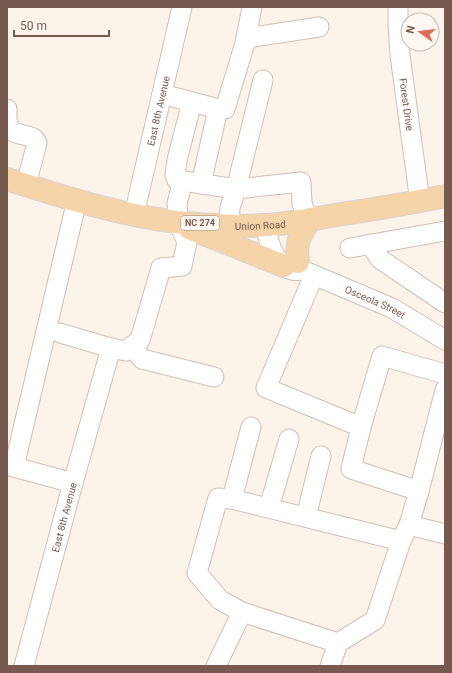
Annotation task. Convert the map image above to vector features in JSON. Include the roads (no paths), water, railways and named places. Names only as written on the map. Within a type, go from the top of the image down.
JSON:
[{"type":"main road","name":"Union Road","points":[[17,182],[134,215],[178,222],[228,225],[272,224],[309,220],[420,202],[445,196]]},
{"type":"main road","points":[[300,268],[296,250],[300,235],[309,220]]},
{"type":"main road","points":[[178,222],[195,231],[300,268]]},
{"type":"street","name":"East 8th Avenue","points":[[134,215],[182,7]]},
{"type":"street","points":[[162,94],[218,109],[225,109],[246,38],[252,7]]},
{"type":"street","name":"Forest Drive","points":[[398,7],[400,55],[420,202]]},
{"type":"street","points":[[246,38],[319,27]]},
{"type":"street","points":[[228,225],[230,208],[263,80]]},
{"type":"street","points":[[192,102],[177,160],[175,176],[177,180],[236,189],[301,182],[302,203],[309,220]]},
{"type":"street","points":[[7,109],[10,130],[33,137],[37,143],[17,182]]},
{"type":"street","points":[[202,184],[218,109]]},
{"type":"street","points":[[60,333],[126,351],[140,340],[160,268],[182,266],[187,242],[178,222],[177,203],[183,181]]},
{"type":"street","points":[[73,482],[10,466],[77,200]]},
{"type":"street","points":[[272,224],[272,249],[300,268],[266,388],[361,427]]},
{"type":"street","points":[[350,248],[445,231]]},
{"type":"street","points":[[370,244],[380,259],[445,303]]},
{"type":"street","name":"Osceola Street","points":[[300,268],[392,308],[445,340]]},
{"type":"street","points":[[132,346],[142,359],[214,377]]},
{"type":"street","name":"East 8th Avenue","points":[[24,666],[73,482],[111,348]]},
{"type":"street","points":[[419,491],[351,469],[361,427],[382,356],[445,374]]},
{"type":"street","points":[[330,666],[338,643],[375,620],[419,491],[445,390]]},
{"type":"street","points":[[232,498],[252,427]]},
{"type":"street","points":[[269,508],[289,439]]},
{"type":"street","points":[[306,517],[321,456]]},
{"type":"street","points":[[338,643],[242,612],[220,600],[197,573],[218,498],[232,498],[306,517],[405,533],[445,534]]},
{"type":"street","points":[[216,666],[242,612]]}]
